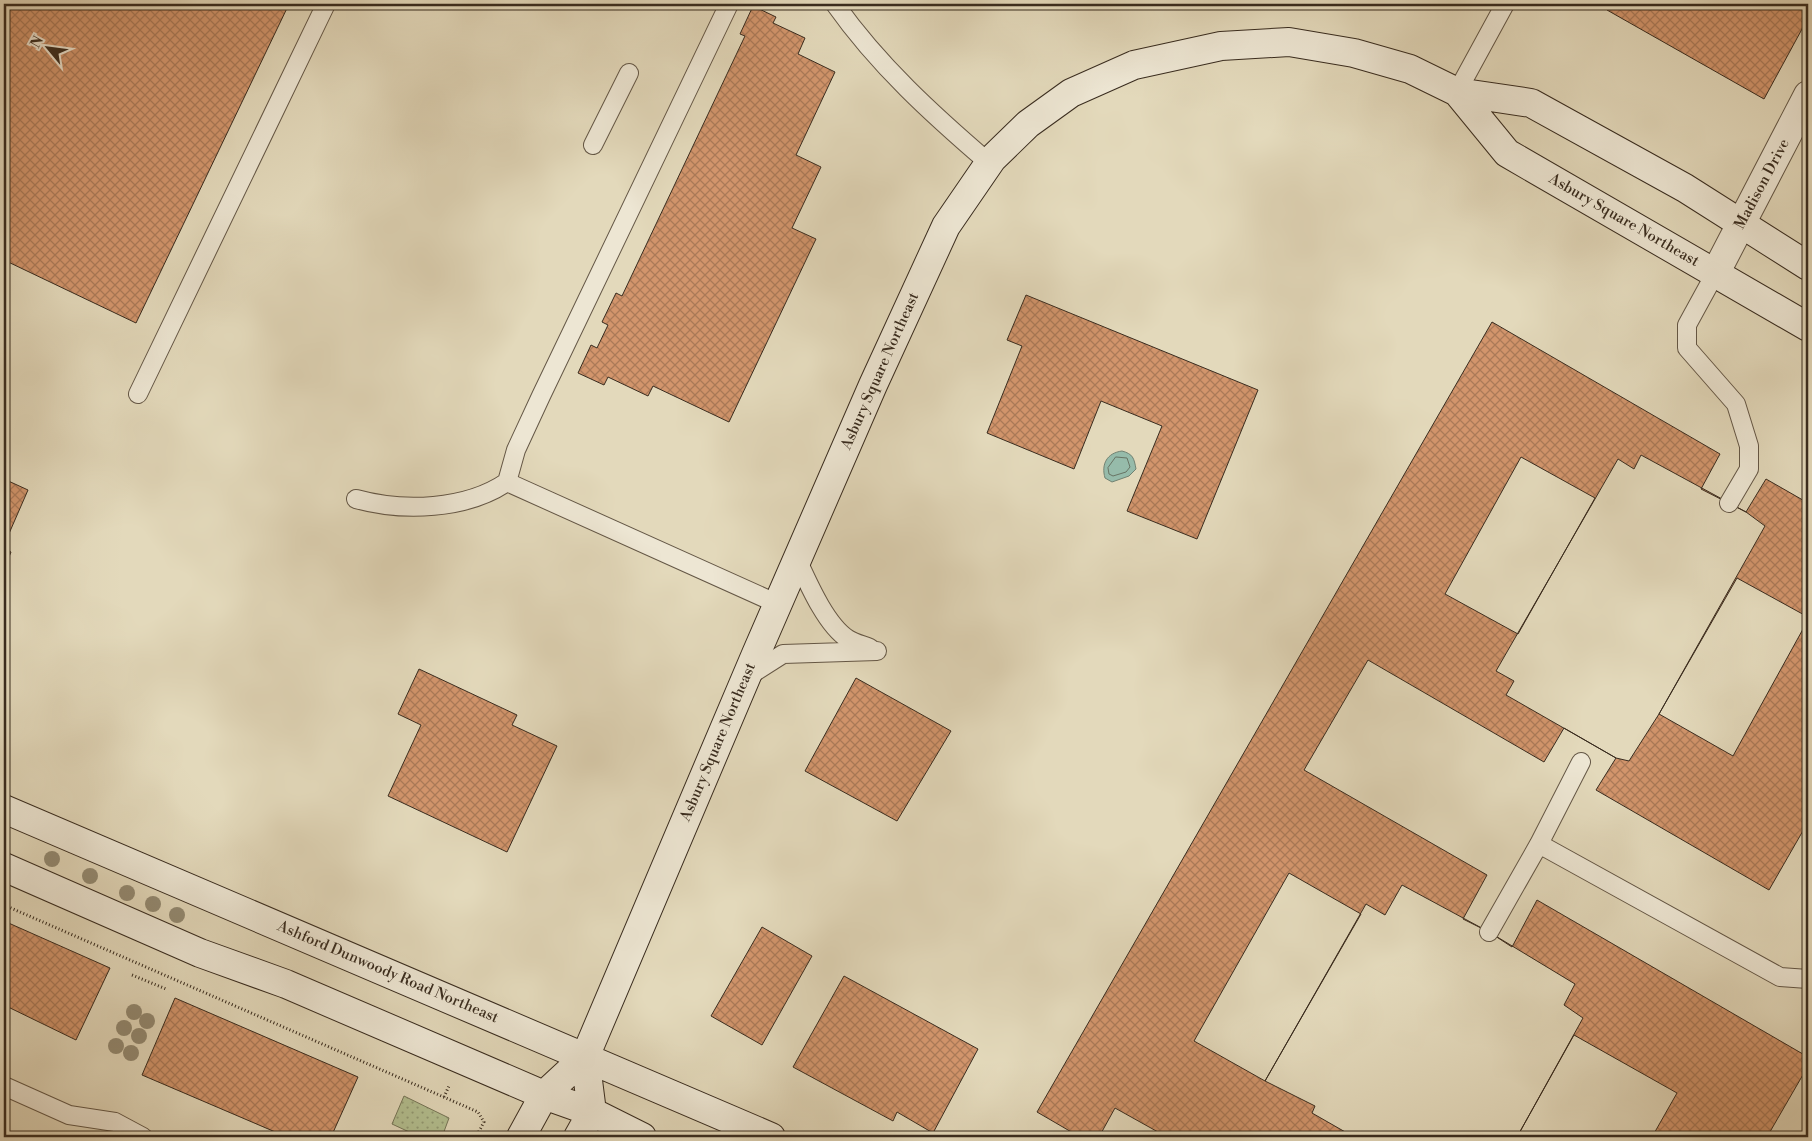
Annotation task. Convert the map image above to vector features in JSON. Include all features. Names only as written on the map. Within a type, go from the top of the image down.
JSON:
[{"type":"street","name":"Asbury Square Northeast","points":[[585,1057],[797,560],[946,226],[989,163],[1028,124],[1071,93],[1134,65],[1221,46],[1289,42],[1354,52],[1410,69],[1457,92],[1531,103],[1677,183],[1808,266]]},
{"type":"street","name":"Asbury Square Northeast","points":[[1457,92],[1507,153],[1716,272],[1808,327]]},
{"type":"street","name":"Madison Drive","points":[[1716,272],[1808,95]]},
{"type":"street","name":"Ashford Dunwoody Road Northeast","points":[[4,809],[771,1137]]},
{"type":"street","points":[[4,867],[200,952],[286,984],[544,1095],[592,1112],[642,1137]]},
{"type":"street","points":[[521,1137],[544,1095],[585,1057]]},
{"type":"street","points":[[578,1137],[592,1112],[585,1057]]},
{"type":"lane","points":[[138,394],[326,4]]},
{"type":"lane","points":[[356,499],[380,506],[445,505],[490,493],[508,482],[516,450],[729,4]]},
{"type":"lane","points":[[835,4],[910,92],[935,118],[989,163]]},
{"type":"lane","points":[[1457,92],[1505,4]]},
{"type":"lane","points":[[593,145],[629,72]]},
{"type":"lane","points":[[1716,272],[1687,326],[1687,348],[1736,404],[1749,446],[1749,469],[1729,503]]},
{"type":"lane","points":[[508,482],[778,604]]},
{"type":"lane","points":[[746,678],[783,654],[877,651],[848,639],[835,626],[812,590],[797,560]]},
{"type":"lane","points":[[1489,932],[1540,844],[1581,762]]},
{"type":"lane","points":[[1540,844],[1773,973],[1780,976],[1808,979]]},
{"type":"lane","points":[[4,1086],[69,1115],[115,1122],[143,1137]]},
{"type":"path","points":[[4,905],[478,1112],[484,1122],[476,1137]]},
{"type":"path","points":[[132,975],[166,989]]},
{"type":"shaded area","points":[[404,1096],[449,1118],[442,1137],[420,1137],[392,1124]]},
{"type":"water","points":[[1122,451],[1132,457],[1136,469],[1129,476],[1112,482],[1105,478],[1104,468],[1106,460],[1112,454]]},
{"type":"building","points":[[4,4],[289,4],[136,323],[4,260]]},
{"type":"building","points":[[1611,4],[1808,4],[1808,18],[1764,99],[1607,10]]},
{"type":"building","points":[[753,6],[776,17],[773,23],[805,38],[798,54],[835,72],[796,155],[821,167],[792,228],[816,239],[729,422],[653,386],[648,396],[608,377],[604,385],[578,373],[591,345],[597,348],[608,325],[602,322],[616,293],[622,296],[745,36],[740,34]]},
{"type":"building","points":[[1026,295],[1258,390],[1197,539],[1127,511],[1162,426],[1101,401],[1074,469],[987,433],[1022,346],[1007,340]]},
{"type":"building","points":[[1492,322],[1720,454],[1701,489],[1746,512],[1766,479],[1808,503],[1808,617],[1737,578],[1659,714],[1733,756],[1808,620],[1808,822],[1769,890],[1596,790],[1616,758],[1564,728],[1544,762],[1368,660],[1304,770],[1487,875],[1463,919],[1489,932],[1512,947],[1537,900],[1808,1057],[1808,1066],[1767,1137],[1652,1137],[1677,1093],[1574,1035],[1517,1137],[1167,1137],[1115,1108],[1099,1137],[1080,1137],[1037,1112]],"holes":[[[1521,457],[1595,498],[1518,634],[1445,594]],[[1289,873],[1361,914],[1265,1081],[1194,1041]]]},
{"type":"building","points":[[1641,455],[1746,512],[1765,526],[1659,714],[1629,761],[1616,758],[1506,695],[1514,681],[1496,671],[1618,459],[1634,469]]},
{"type":"building","points":[[4,479],[28,490],[4,545]]},
{"type":"building","points":[[4,549],[11,552],[4,569]]},
{"type":"building","points":[[419,669],[517,715],[512,725],[557,746],[507,852],[388,796],[421,725],[398,714]]},
{"type":"building","points":[[856,678],[951,731],[897,821],[805,771]]},
{"type":"building","points":[[1402,885],[1489,932],[1575,984],[1564,1005],[1583,1018],[1517,1137],[1354,1137],[1312,1113],[1315,1106],[1265,1081],[1366,904],[1385,915]]},
{"type":"building","points":[[4,921],[110,968],[76,1040],[4,1005]]},
{"type":"building","points":[[762,927],[812,956],[762,1045],[711,1016]]},
{"type":"building","points":[[844,976],[978,1049],[933,1133],[897,1112],[893,1121],[793,1067]]},
{"type":"building","points":[[175,998],[358,1077],[331,1137],[287,1137],[142,1075]]}]
